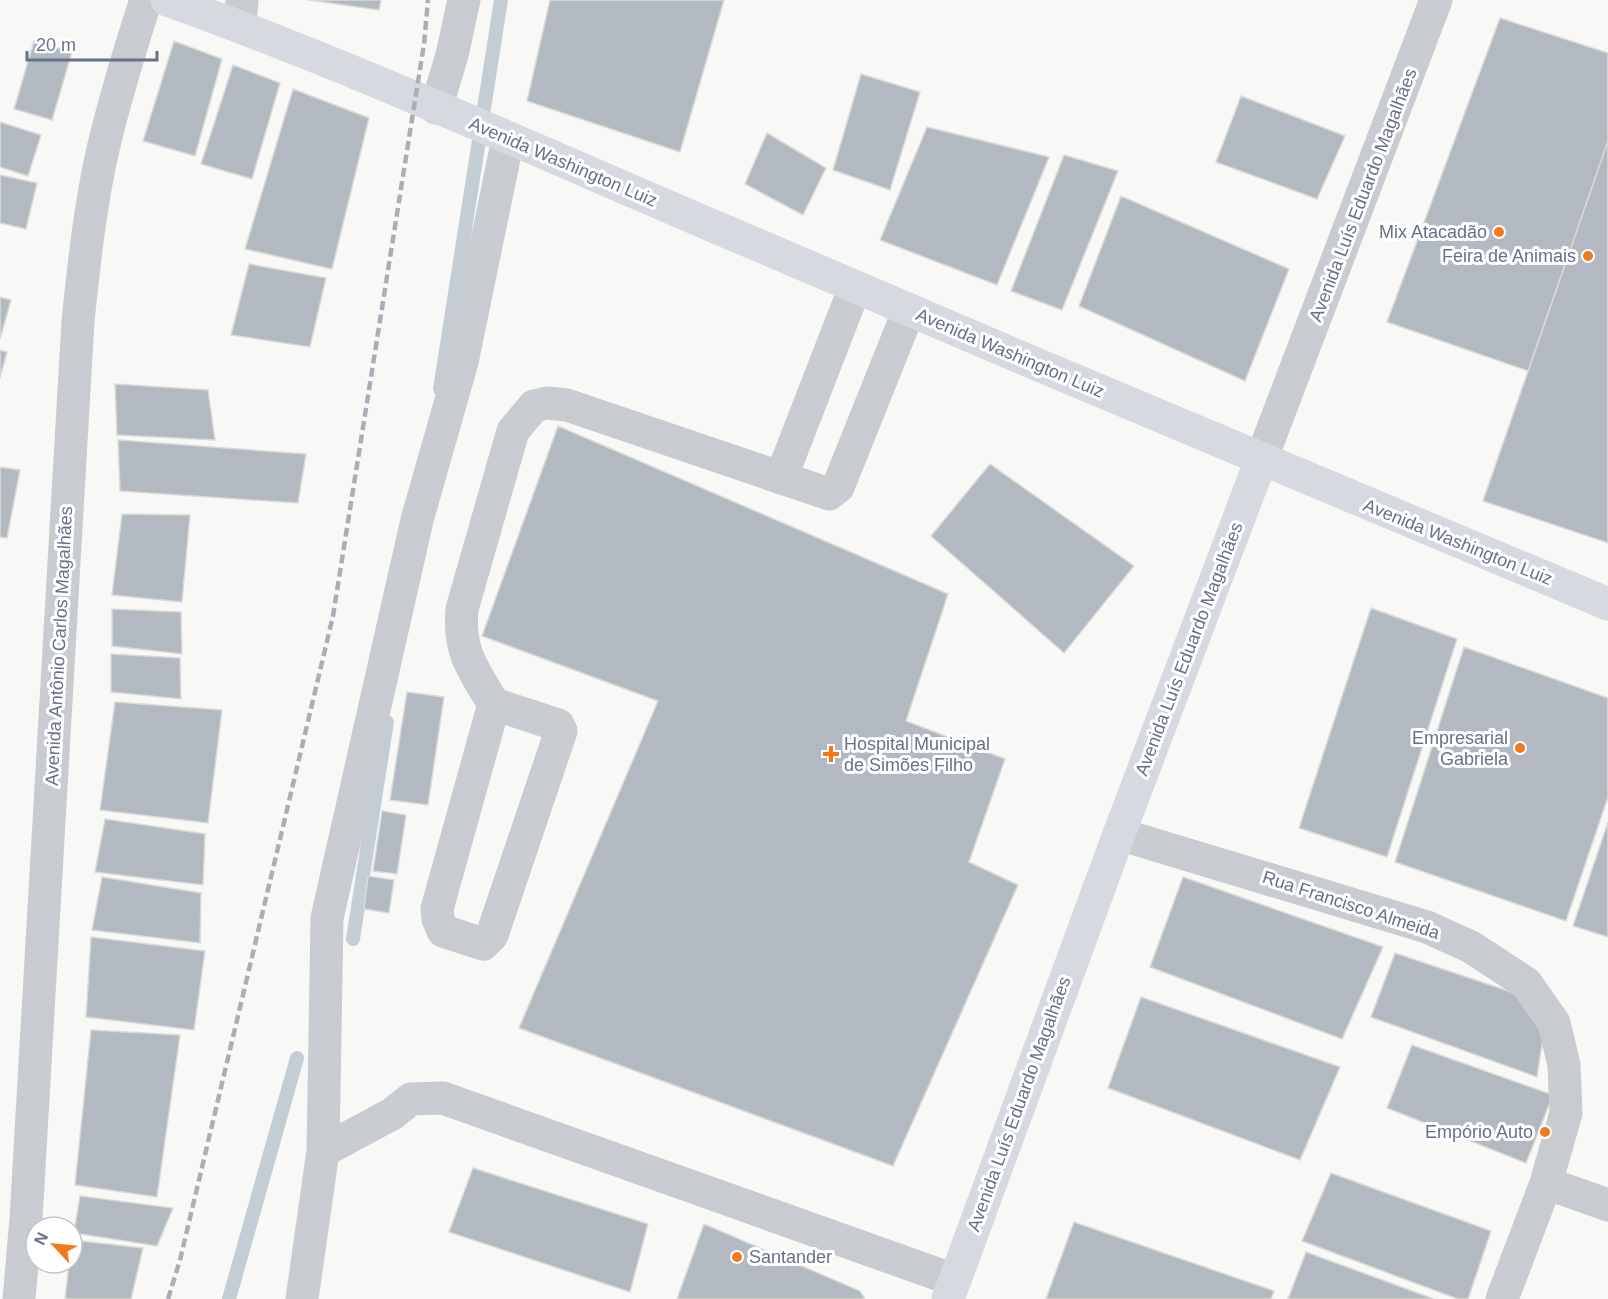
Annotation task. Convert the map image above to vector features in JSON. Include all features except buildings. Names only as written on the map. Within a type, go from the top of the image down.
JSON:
[{"type":"main road","name":"Avenida Washington Luiz","points":[[167,0],[241,13],[431,106],[1261,460],[1608,604]]},
{"type":"main road","name":"Avenida Luís Eduardo Magalhães","points":[[951,1290],[1119,834],[1261,460]]},
{"type":"street","name":"Avenida Antônio Carlos Magalhães","points":[[19,1299],[78,321],[88,228],[103,150],[127,59],[146,0]]},
{"type":"street","points":[[431,106],[452,55],[464,0]]},
{"type":"street","name":"Avenida Luís Eduardo Magalhães","points":[[1261,460],[1436,0]]},
{"type":"street","points":[[302,1299],[322,1151],[327,918],[417,520],[462,362],[499,135]]},
{"type":"street","points":[[781,478],[855,287]]},
{"type":"street","points":[[494,704],[437,909],[443,931],[483,944],[492,935],[561,735],[558,725],[494,704],[462,646],[460,631],[462,609],[513,431],[534,406],[547,403],[567,405],[823,494],[829,494],[838,488],[909,310]]},
{"type":"street","name":"Rua Francisco Almeida","points":[[1119,834],[1427,927],[1471,947],[1526,983],[1554,1023],[1564,1065],[1566,1113],[1546,1183],[1502,1299]]},
{"type":"street","points":[[322,1151],[392,1114],[411,1099],[443,1098],[951,1290]]},
{"type":"street","points":[[1546,1183],[1608,1205]]},
{"type":"waterway","points":[[440,389],[501,0]]},
{"type":"waterway","points":[[353,939],[387,722]]},
{"type":"waterway","points":[[229,1299],[297,1058]]},
{"type":"railway","points":[[168,1299],[180,1260],[333,616],[424,44],[428,0]]},
{"type":"place","name":"Mix Atacadão","points":[[1499,232]]},
{"type":"place","name":"Feira de Animais","points":[[1588,256]]},
{"type":"place","name":"Empresarial Gabriela","points":[[1520,748]]},
{"type":"place","name":"Hospital Municipal de Simões Filho","points":[[831,754]]},
{"type":"place","name":"Empório Auto","points":[[1545,1132]]},
{"type":"place","name":"Santander","points":[[737,1257]]}]
